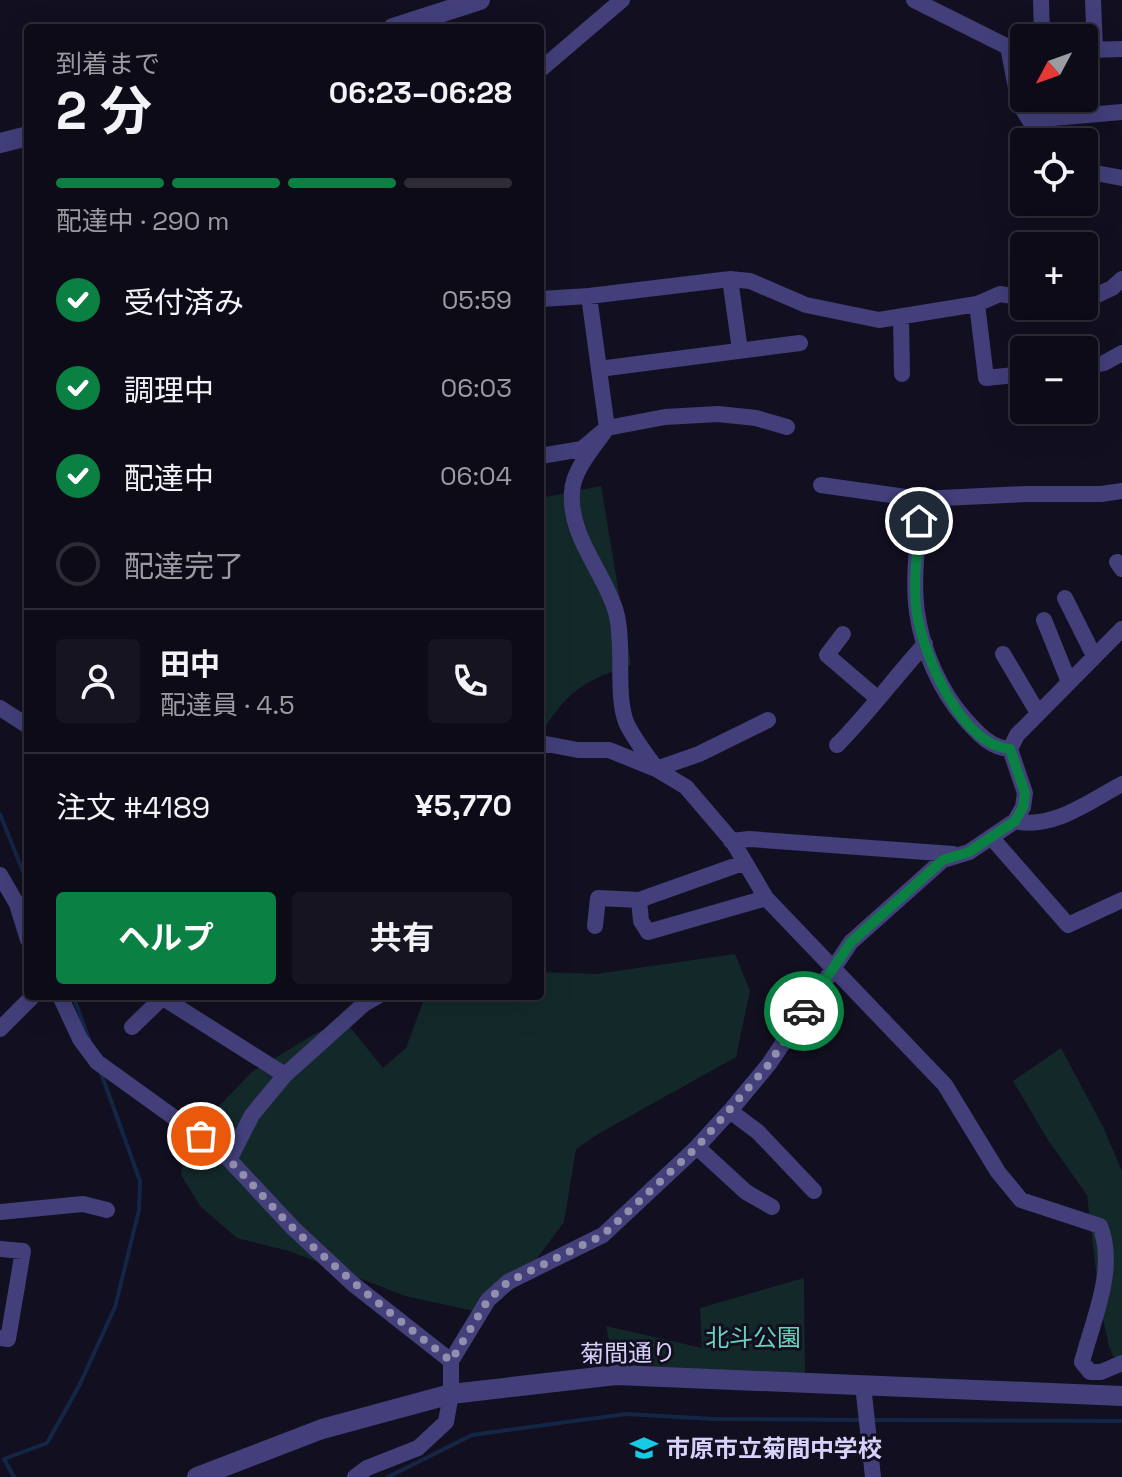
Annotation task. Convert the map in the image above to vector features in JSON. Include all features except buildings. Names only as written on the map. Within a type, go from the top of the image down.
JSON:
[{"type":"street","points":[[405,24],[480,0]]},
{"type":"street","points":[[544,67],[622,0]]},
{"type":"street","points":[[914,0],[1010,46]]},
{"type":"street","points":[[1041,0],[1042,24]]},
{"type":"street","points":[[1092,24],[1093,0]]},
{"type":"street","points":[[1098,50],[1122,49]]},
{"type":"street","points":[[1025,112],[1035,128]]},
{"type":"street","points":[[1030,120],[1122,112]]},
{"type":"street","points":[[0,143],[24,137]]},
{"type":"street","points":[[1098,174],[1122,178]]},
{"type":"street","points":[[730,279],[740,350]]},
{"type":"street","points":[[544,299],[730,279],[750,281],[806,305],[879,320],[977,304],[1000,294],[1010,296]]},
{"type":"street","points":[[1098,294],[1122,279]]},
{"type":"street","points":[[589,296],[607,428],[578,472],[572,490],[574,508],[582,544],[615,608],[622,637],[625,720],[656,769]]},
{"type":"street","points":[[977,304],[986,378],[1010,375]]},
{"type":"street","points":[[901,317],[902,374]]},
{"type":"street","points":[[599,369],[800,343]]},
{"type":"street","points":[[1098,364],[1122,353]]},
{"type":"street","points":[[544,455],[582,449],[607,428],[665,417],[718,414],[756,418],[787,427]]},
{"type":"street","points":[[821,485],[920,499],[1122,491]]},
{"type":"street","points":[[920,499],[916,589],[917,613],[925,644],[955,708],[982,738],[1003,749],[1010,749]]},
{"type":"street","points":[[1065,598],[1094,656]]},
{"type":"street","points":[[1044,620],[1069,682]]},
{"type":"street","points":[[355,1477],[367,1468],[418,1448],[446,1422],[451,1394],[451,1361],[488,1300],[508,1282],[603,1235],[697,1147],[730,1111],[769,1064],[851,942],[943,860],[959,855],[1015,821],[1023,807],[1025,793],[1010,749],[1017,735],[1122,629]]},
{"type":"street","points":[[843,634],[827,655],[877,698]]},
{"type":"street","points":[[837,745],[863,719],[877,698],[925,644]]},
{"type":"street","points":[[1003,654],[1038,713]]},
{"type":"street","points":[[0,708],[24,723]]},
{"type":"street","points":[[656,769],[699,754],[768,720]]},
{"type":"street","points":[[544,745],[578,750],[609,750],[656,769],[686,787],[731,841],[766,898],[945,1085],[998,1172],[1021,1200],[1100,1226],[1106,1242],[1106,1272],[1082,1362],[1090,1372],[1101,1372],[1122,1363]]},
{"type":"street","points":[[1015,821],[1026,824],[1061,817],[1122,784]]},
{"type":"street","points":[[991,837],[1068,925],[1122,900]]},
{"type":"street","points":[[731,841],[749,839],[959,855]]},
{"type":"street","points":[[595,926],[598,898],[639,900],[743,863]]},
{"type":"street","points":[[0,875],[17,904],[24,927]]},
{"type":"street","points":[[639,900],[641,921],[648,932],[766,898]]},
{"type":"street","points":[[0,1029],[29,1000]]},
{"type":"street","points":[[62,1000],[80,1039],[97,1062],[138,1088],[229,1160],[293,1228],[353,1284],[451,1361]]},
{"type":"street","points":[[132,1027],[157,1000]]},
{"type":"street","points":[[165,1000],[285,1075]]},
{"type":"street","points":[[229,1160],[252,1115],[285,1075],[371,1000]]},
{"type":"street","points":[[730,1111],[758,1132],[814,1191]]},
{"type":"street","points":[[697,1147],[746,1192],[772,1207]]},
{"type":"street","points":[[0,1212],[83,1204],[107,1210]]},
{"type":"street","points":[[0,1249],[23,1251],[8,1339],[0,1338]]},
{"type":"street","name":"菊間通り","points":[[197,1477],[322,1429],[451,1394],[616,1375],[1122,1396]]},
{"type":"street","points":[[863,1385],[873,1477]]},
{"type":"green space","points":[[601,486],[631,665],[600,676],[578,690],[559,708],[544,729],[544,497]]},
{"type":"green space","points":[[735,954],[750,991],[736,1057],[576,1149],[564,1222],[515,1288],[478,1312],[405,1296],[289,1251],[237,1238],[201,1207],[181,1175],[186,1140],[252,1072],[316,1033],[345,1021],[383,1068],[406,1048],[426,1000],[544,1000],[544,972],[596,974]]},
{"type":"green space","points":[[1061,1048],[1103,1127],[1122,1171],[1122,1375],[1109,1347],[1100,1305],[1087,1195],[1048,1140],[1013,1081]]},
{"type":"green space","name":"北斗公園","points":[[804,1278],[805,1383],[616,1375],[606,1326],[702,1348],[700,1308]]},
{"type":"waterway","points":[[0,814],[24,874]]},
{"type":"waterway","points":[[74,1000],[89,1039]]},
{"type":"waterway","points":[[14,1477],[4,1459],[47,1443],[79,1386],[115,1307],[139,1210],[140,1181],[101,1073]]},
{"type":"waterway","points":[[388,1477],[472,1435],[626,1414],[714,1419],[864,1420]]},
{"type":"waterway","points":[[872,1420],[1122,1421]]},
{"type":"way so far","points":[[201,1136],[222,1152],[293,1228],[353,1284],[451,1361],[488,1300],[508,1282],[603,1235],[697,1147],[769,1064],[804,1011]]},
{"type":"place","name":"市原市立菊間中学校","points":[[644,1448]]},
{"type":"route","points":[[804,1011],[851,942],[943,860],[969,852],[1015,821],[1023,807],[1025,793],[1010,749],[1003,749],[982,738],[955,708],[929,657],[917,613],[919,521]]}]
